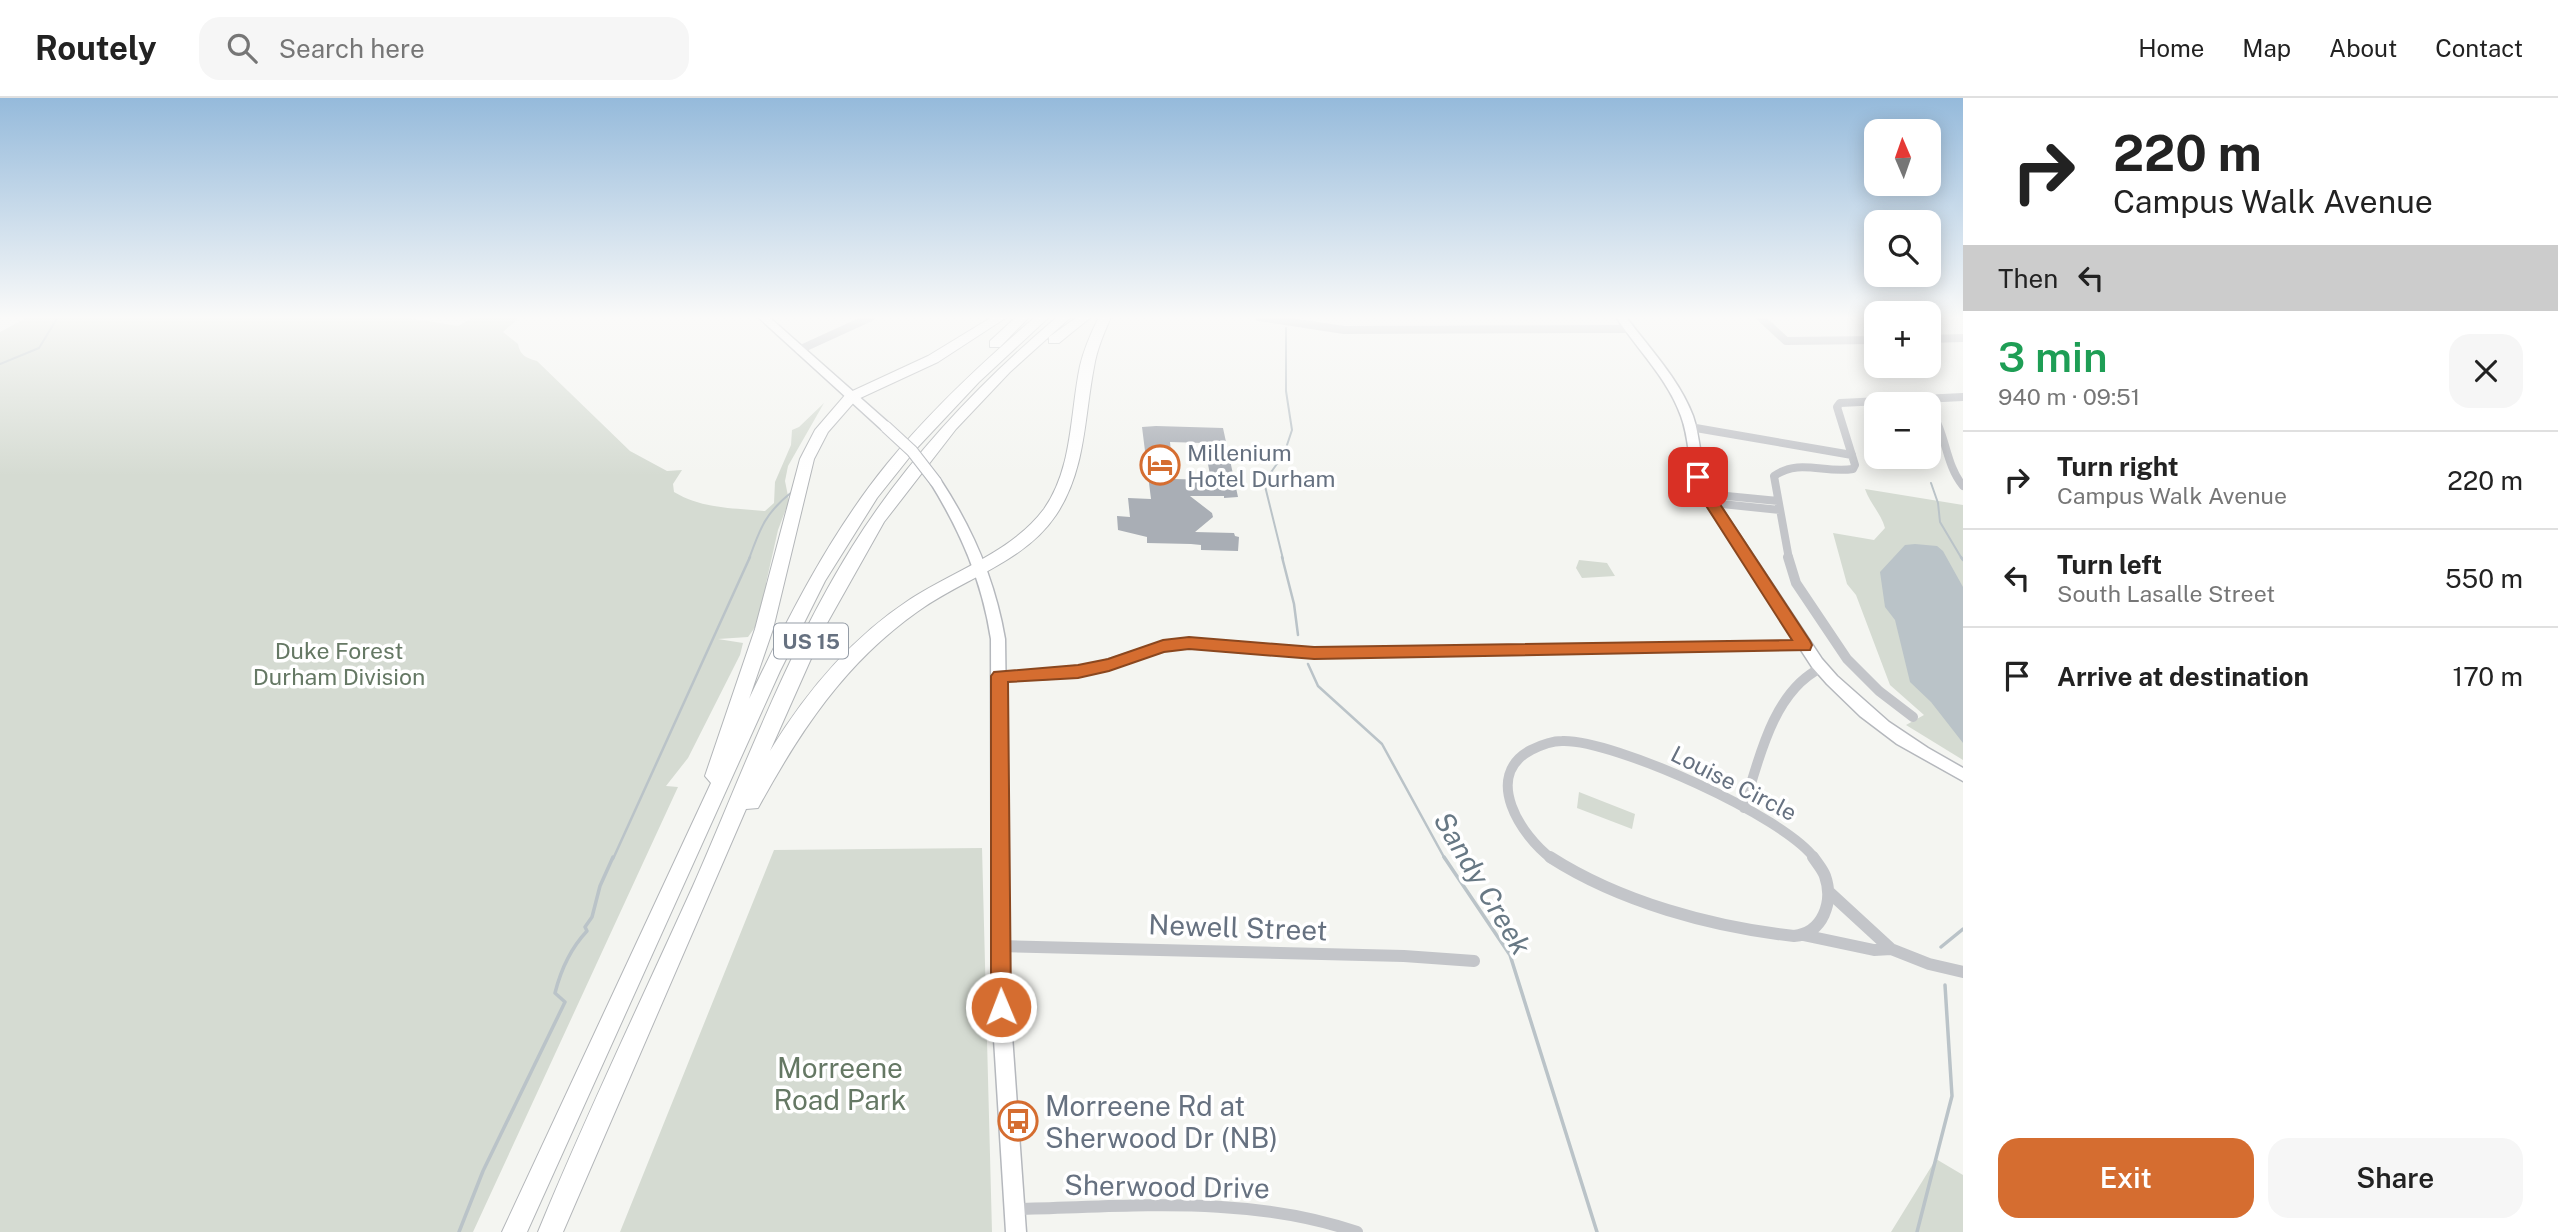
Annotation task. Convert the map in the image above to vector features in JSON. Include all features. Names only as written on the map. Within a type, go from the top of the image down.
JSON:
[{"type":"highway","points":[[686,860],[764,629],[807,459],[830,418],[851,397],[909,370]]},
{"type":"highway","points":[[949,401],[969,370]]},
{"type":"highway","name":"US 15","points":[[514,1232],[795,623],[827,565],[872,494],[949,401],[984,370]]},
{"type":"highway","name":"US 15","points":[[550,1232],[841,580],[901,487],[945,431],[1006,370]]},
{"type":"highway","points":[[980,393],[1016,370]]},
{"type":"highway","points":[[689,918],[785,742],[831,677],[880,629],[926,597],[1002,555],[1041,523],[1065,487],[1076,439],[1086,370]]},
{"type":"street","points":[[821,370],[912,452],[936,481],[956,511],[981,567],[996,627],[999,676],[1003,1037],[1016,1232]]},
{"type":"street","points":[[1659,370],[1685,411],[1690,427],[1695,467],[1709,499],[1821,668],[1881,724],[1918,750],[1963,775]]},
{"type":"street","points":[[1941,399],[1963,397]]},
{"type":"street","points":[[1864,402],[1840,403],[1838,411],[1855,465],[1849,471],[1794,467],[1777,473],[1774,481],[1793,576],[1811,607],[1858,671],[1913,717]]},
{"type":"street","points":[[1690,427],[1852,455]]},
{"type":"street","points":[[1941,430],[1954,475],[1963,486]]},
{"type":"street","points":[[1709,499],[1779,505]]},
{"type":"street","points":[[999,676],[1078,672],[1109,665],[1163,646],[1189,643],[1314,653],[1804,645]]},
{"type":"street","points":[[1744,808],[1773,727],[1788,698],[1808,672],[1821,668]]},
{"type":"street","name":"Louise Circle","points":[[1829,892],[1816,861],[1797,839],[1744,808],[1637,759],[1569,740],[1545,744],[1527,752],[1513,768],[1508,784],[1519,824],[1541,850],[1561,864],[1619,891],[1699,916],[1782,935],[1803,935],[1874,950],[1891,949]]},
{"type":"street","points":[[1803,935],[1820,924],[1829,892],[1891,949],[1929,964],[1963,972]]},
{"type":"street","name":"Newell Street","points":[[1000,946],[1404,956],[1474,961]]},
{"type":"street","name":"Sherwood Drive","points":[[1015,1209],[1240,1207],[1327,1220],[1357,1232]]},
{"type":"green space","name":"Duke Forest Durham Division","points":[[0,370],[546,370],[630,451],[667,471],[682,470],[673,484],[674,492],[707,505],[765,511],[774,503],[775,482],[791,445],[792,430],[799,427],[824,403],[788,466],[785,481],[789,501],[778,530],[766,583],[770,587],[761,619],[748,637],[718,639],[743,643],[740,655],[688,758],[666,786],[678,787],[473,1232],[0,1232]]},
{"type":"green space","points":[[1865,489],[1963,505],[1963,760],[1906,725],[1924,715],[1890,685],[1856,595],[1847,584],[1833,533],[1874,540],[1885,528]]},
{"type":"green space","points":[[1579,560],[1607,563],[1615,576],[1582,578],[1576,568]]},
{"type":"green space","points":[[1579,792],[1635,814],[1632,829],[1577,808]]},
{"type":"green space","name":"Morreene Road Park","points":[[982,848],[992,1232],[620,1232],[774,850]]},
{"type":"green space","points":[[1936,1159],[1963,1175],[1963,1232],[1891,1232]]},
{"type":"shaded area","points":[[1905,545],[1937,546],[1943,551],[1963,587],[1963,743],[1931,702],[1910,682],[1895,620],[1885,607],[1880,572]]},
{"type":"building","points":[[1142,427],[1223,428],[1238,497],[1190,496],[1212,513],[1213,517],[1195,532],[1234,533],[1239,537],[1238,551],[1201,550],[1201,545],[1191,544],[1147,543],[1147,537],[1118,530],[1117,516],[1130,517],[1128,498],[1151,499]],"holes":[[[1170,442],[1204,443],[1211,480],[1174,479]]]},
{"type":"waterway","name":"Sandy Creek","points":[[1283,559],[1264,482],[1284,454],[1292,430],[1286,370]]},
{"type":"waterway","points":[[1931,483],[1938,503],[1940,522],[1962,559]]},
{"type":"waterway","points":[[749,559],[765,521],[792,492]]},
{"type":"waterway","points":[[613,859],[750,557]]},
{"type":"waterway","name":"Sandy Creek","points":[[1282,557],[1294,604],[1298,635]]},
{"type":"waterway","name":"Sandy Creek","points":[[1308,664],[1318,686],[1382,744],[1445,859]]},
{"type":"waterway","points":[[459,1232],[483,1171],[565,1002],[555,993],[560,976],[571,952],[587,931],[585,927],[592,917],[600,886],[613,857]]},
{"type":"waterway","name":"Sandy Creek","points":[[1444,857],[1510,955],[1597,1232]]},
{"type":"waterway","points":[[1941,947],[1963,929]]},
{"type":"waterway","points":[[1917,1232],[1952,1096],[1945,985]]},
{"type":"place","name":"Millenium Hotel Durham","points":[[1160,465]]},
{"type":"place","name":"Morreene Rd at Sherwood Dr (NB)","points":[[1018,1121]]},
{"type":"route","points":[[1001,1007],[999,676],[1078,672],[1109,665],[1163,646],[1189,643],[1221,644],[1288,653],[1804,645],[1703,490],[1698,477]]}]
